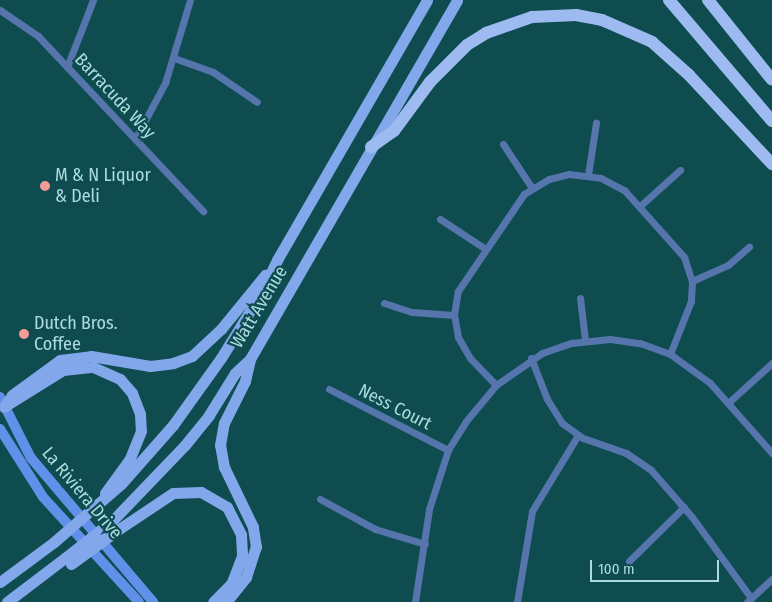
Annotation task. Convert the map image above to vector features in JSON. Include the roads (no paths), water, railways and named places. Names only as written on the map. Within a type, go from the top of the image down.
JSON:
[{"type":"highway","points":[[669,0],[772,121]]},
{"type":"highway","points":[[708,0],[772,80]]},
{"type":"highway","points":[[371,147],[394,131],[430,82],[467,45],[486,33],[525,19],[576,15],[602,20],[652,42],[689,75],[772,164]]},
{"type":"main road","name":"Watt Avenue","points":[[0,582],[54,542],[122,484],[198,391],[262,293],[277,260],[427,0]]},
{"type":"main road","name":"Watt Avenue","points":[[116,524],[185,445],[209,415],[235,373],[250,359],[457,0]]},
{"type":"main road","points":[[2,402],[60,360],[91,356],[150,366],[173,363],[192,356],[221,329],[277,260]]},
{"type":"main road","points":[[226,602],[246,577],[256,547],[253,527],[224,467],[220,445],[224,423],[245,380],[250,359]]},
{"type":"main road","points":[[2,402],[63,370],[93,367],[120,379],[132,392],[140,414],[140,436],[129,460],[99,503]]},
{"type":"main road","points":[[8,601],[69,560],[116,524],[173,493],[201,492],[227,507],[241,535],[242,556],[236,577],[213,602]]},
{"type":"street","points":[[67,67],[93,0]]},
{"type":"street","points":[[135,139],[174,58],[190,0]]},
{"type":"street","name":"Barracuda Way","points":[[0,10],[25,25],[203,211]]},
{"type":"street","points":[[174,58],[214,72],[257,102]]},
{"type":"street","points":[[588,175],[596,123]]},
{"type":"street","points":[[503,144],[532,188]]},
{"type":"street","points":[[640,206],[680,170]]},
{"type":"street","points":[[496,385],[463,348],[454,316],[458,291],[514,204],[532,188],[556,177],[588,175],[614,184],[640,206],[684,257],[692,281],[691,301],[670,354]]},
{"type":"street","points":[[440,219],[484,248]]},
{"type":"street","points":[[692,281],[728,264],[749,246]]},
{"type":"street","points":[[580,298],[584,340]]},
{"type":"street","points":[[384,303],[412,312],[454,316]]},
{"type":"street","points":[[415,602],[432,494],[448,450],[466,421],[496,385],[532,358],[556,347],[584,340],[625,340],[670,354],[699,373],[772,453]]},
{"type":"street","points":[[532,358],[550,406],[562,422],[578,435],[639,461],[684,507],[749,600],[772,579]]},
{"type":"street","points":[[728,403],[772,363]]},
{"type":"street","name":"Ness Court","points":[[329,389],[448,450]]},
{"type":"street","name":"La Riviera Drive","points":[[2,402],[41,472],[153,602]]},
{"type":"street","name":"La Riviera Drive","points":[[0,429],[43,497],[139,602]]},
{"type":"street","points":[[517,602],[532,511],[578,435]]},
{"type":"street","points":[[320,499],[375,529],[425,544]]},
{"type":"street","points":[[629,561],[684,507]]},
{"type":"place","name":"M & N Liquor & Deli","points":[[45,186]]},
{"type":"place","name":"Dutch Bros. Coffee","points":[[24,334]]}]
